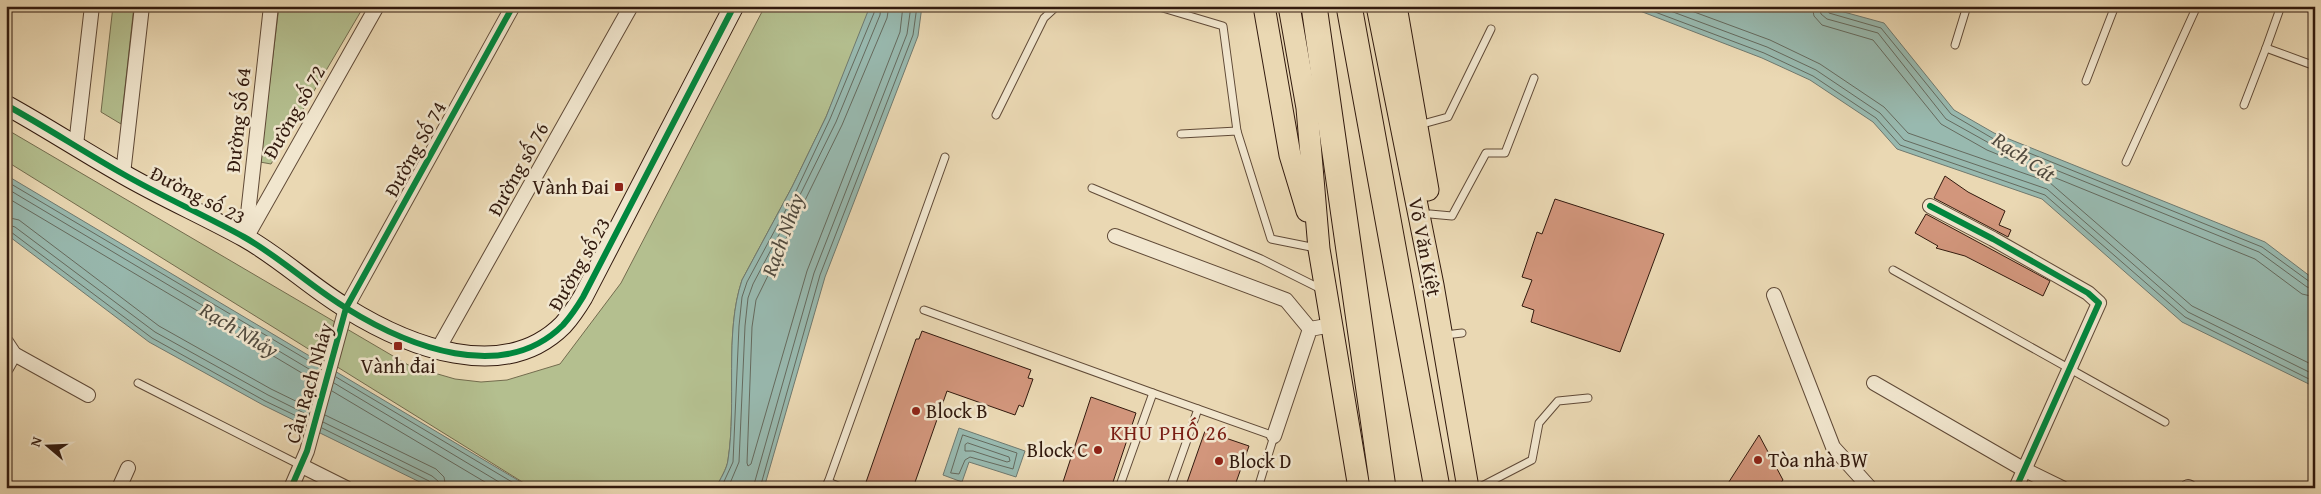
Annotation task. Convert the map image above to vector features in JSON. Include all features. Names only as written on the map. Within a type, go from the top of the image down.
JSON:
[{"type":"highway","points":[[1314,6],[1383,488]]},
{"type":"highway","name":"Võ Văn Kiệt","points":[[1349,6],[1437,488]]},
{"type":"main road","points":[[1264,6],[1290,155],[1319,249]]},
{"type":"main road","points":[[1289,6],[1307,108],[1319,249],[1359,488]]},
{"type":"main road","name":"Võ Văn Kiệt","points":[[1377,6],[1433,285],[1452,334],[1468,488]]},
{"type":"main road","points":[[1396,6],[1430,214],[1433,285]]},
{"type":"street","points":[[76,145],[92,6]]},
{"type":"street","points":[[123,174],[142,6]]},
{"type":"street","name":"Đường Số 64","points":[[246,238],[271,6]]},
{"type":"street","name":"Đường số 72","points":[[246,238],[377,6]]},
{"type":"street","name":"Đường Số 74","points":[[346,308],[513,6]]},
{"type":"street","name":"Đường số 76","points":[[437,350],[632,6]]},
{"type":"street","name":"Đường số 23","points":[[6,105],[123,174],[246,238],[346,308],[398,336],[437,350],[488,355],[512,352],[534,345],[553,333],[571,315],[583,297],[734,6]]},
{"type":"street","points":[[1930,206],[2088,293],[2099,303],[2022,469],[2016,488]]},
{"type":"street","points":[[1115,236],[1286,300],[1310,329]]},
{"type":"street","points":[[1774,295],[1833,447],[1870,488]]},
{"type":"street","name":"Cầu Rạch Nhảy","points":[[291,488],[307,451],[346,308]]},
{"type":"street","points":[[1310,329],[1332,325]]},
{"type":"street","points":[[1274,436],[1310,329]]},
{"type":"street","points":[[6,342],[14,354],[88,395]]},
{"type":"street","points":[[6,368],[14,354]]},
{"type":"street","points":[[1874,382],[2022,469],[2062,488]]},
{"type":"street","points":[[302,466],[346,488]]},
{"type":"street","points":[[119,488],[128,468]]},
{"type":"lane","points":[[996,115],[1044,18],[1057,6]]},
{"type":"lane","points":[[1156,6],[1223,26],[1237,131],[1271,239],[1319,249]]},
{"type":"lane","points":[[1955,45],[1967,6]]},
{"type":"lane","points":[[2086,81],[2115,6]]},
{"type":"lane","points":[[2126,162],[2197,6]]},
{"type":"lane","points":[[2244,106],[2281,6]]},
{"type":"lane","points":[[1416,126],[1448,117],[1491,29]]},
{"type":"lane","points":[[2266,48],[2315,66]]},
{"type":"lane","points":[[1430,214],[1452,216],[1486,152],[1505,153],[1534,78]]},
{"type":"lane","points":[[1181,134],[1237,131]]},
{"type":"lane","points":[[843,488],[827,485],[945,157]]},
{"type":"lane","points":[[1092,188],[1261,260],[1326,291]]},
{"type":"lane","points":[[1894,270],[2068,370],[2165,422]]},
{"type":"lane","points":[[924,310],[1274,436],[1258,488]]},
{"type":"lane","points":[[138,382],[302,466]]},
{"type":"lane","points":[[1119,488],[1152,393]]},
{"type":"lane","points":[[1478,488],[1532,460],[1539,423],[1558,401],[1588,398]]},
{"type":"lane","points":[[1170,488],[1198,409]]},
{"type":"green space","points":[[113,6],[134,6],[121,124],[101,112]]},
{"type":"green space","points":[[279,6],[364,6],[271,164],[260,162]]},
{"type":"green space","points":[[765,6],[870,6],[870,11],[826,117],[792,187],[742,280],[733,323],[728,460],[716,488],[532,488],[6,161],[6,129],[410,366],[455,379],[481,382],[507,380],[560,364],[621,283]]},
{"type":"water","name":"Rạch Nhảy","points":[[870,6],[922,6],[918,36],[825,277],[764,488],[716,488],[728,460],[733,323],[742,280],[792,187],[826,117]]},
{"type":"water","name":"Rạch Cát","points":[[1627,6],[1822,6],[1884,23],[1954,110],[1994,133],[2265,242],[2315,280],[2315,387],[2182,322],[2042,199],[1897,149],[1873,122],[1810,80],[1762,58]]},
{"type":"water","name":"Rạch Nhảy","points":[[6,175],[531,488],[432,488],[263,405],[149,342],[6,234]]},
{"type":"water","points":[[959,428],[1025,451],[1016,477],[969,462],[962,482],[943,475]]},
{"type":"building","points":[[1945,176],[1968,192],[2005,211],[1999,225],[2011,230],[2008,237],[1934,198]]},
{"type":"building","points":[[1555,199],[1664,234],[1620,352],[1531,322],[1534,310],[1522,306],[1532,280],[1522,277],[1537,232],[1542,234]]},
{"type":"building","points":[[1926,214],[2050,281],[2043,296],[1965,256],[1936,248],[1938,246],[1915,233]]},
{"type":"building","name":"Block B","points":[[922,331],[1031,370],[1028,378],[1033,379],[1023,407],[1019,405],[1015,415],[947,391],[913,488],[874,488],[865,485],[916,339],[919,339]]},
{"type":"building","name":"Block C","points":[[1091,397],[1136,413],[1111,488],[1061,488]]},
{"type":"building","name":"Block D","points":[[1205,431],[1249,446],[1234,488],[1185,488]]},
{"type":"building","name":"Tòa nhà BW","points":[[1759,435],[1783,480],[1777,488],[1725,488]]},
{"type":"cycle path","points":[[291,488],[307,451],[346,308],[513,6]]},
{"type":"cycle path","points":[[6,105],[108,166],[244,237],[333,300],[370,322],[426,346],[455,353],[484,356],[512,353],[539,343],[563,325],[583,297],[734,6]]},
{"type":"cycle path","points":[[1930,206],[2088,293],[2099,303],[2016,488]]},
{"type":"place","name":"Vành Đai","points":[[619,187]]},
{"type":"place","name":"Vành đai","points":[[398,346]]},
{"type":"place","name":"Block B","points":[[916,411]]},
{"type":"place","name":"Block C","points":[[1098,450]]},
{"type":"place","name":"Tòa nhà BW","points":[[1758,460]]},
{"type":"place","name":"Block D","points":[[1219,461]]},
{"type":"district","name":"KHU PHỐ 26","points":[[1169,433]]}]
